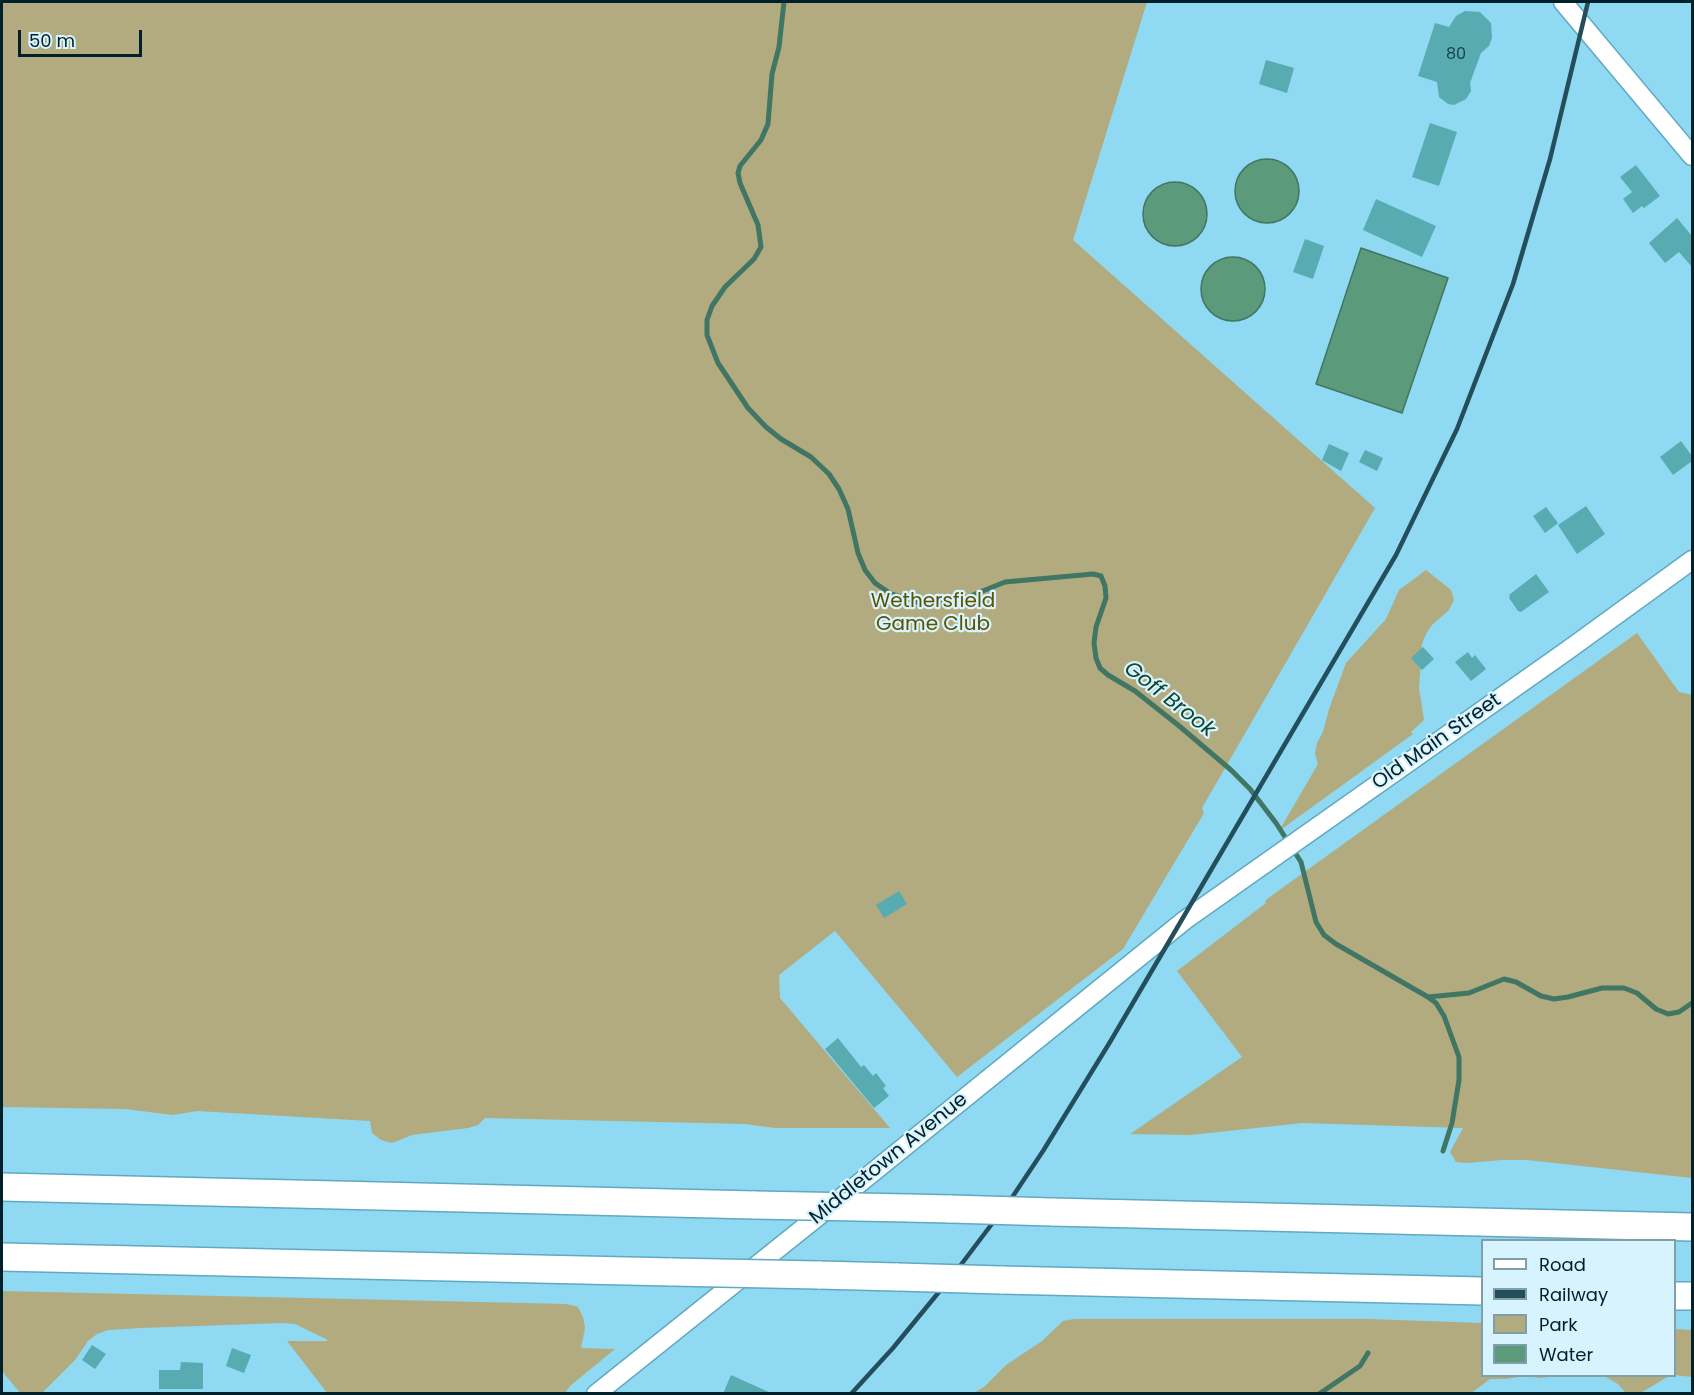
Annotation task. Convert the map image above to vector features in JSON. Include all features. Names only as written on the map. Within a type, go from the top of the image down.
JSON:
[{"type":"highway","points":[[2,1187],[1692,1227]]},
{"type":"highway","points":[[2,1257],[1481,1291]]},
{"type":"highway","points":[[1676,1296],[1692,1296]]},
{"type":"street","points":[[1563,2],[1689,144]]},
{"type":"street","name":"Old Main Street","points":[[1181,923],[1692,560]]},
{"type":"street","name":"Middletown Avenue","points":[[596,1394],[1181,923]]},
{"type":"green space","name":"Wethersfield Game Club","points":[[2,2],[1147,2],[1073,240],[1375,508],[1202,808],[1204,813],[1123,949],[957,1077],[835,931],[779,975],[780,998],[890,1128],[775,1128],[745,1124],[485,1118],[478,1125],[468,1128],[412,1135],[392,1143],[381,1140],[372,1133],[370,1121],[197,1111],[173,1115],[125,1109],[2,1107]]},
{"type":"green space","points":[[1426,570],[1451,590],[1454,600],[1449,610],[1432,625],[1422,644],[1419,688],[1424,720],[1411,732],[1413,734],[1279,831],[1318,764],[1315,754],[1317,743],[1323,732],[1346,663],[1386,619],[1399,590]]},
{"type":"green space","points":[[1637,633],[1679,692],[1692,695],[1692,1178],[1527,1160],[1456,1162],[1450,1152],[1463,1128],[1303,1123],[1190,1135],[1130,1134],[1242,1057],[1177,971],[1266,903],[1265,901],[1271,896]]},
{"type":"green space","points":[[2,1291],[567,1304],[578,1307],[583,1317],[585,1328],[581,1348],[615,1349],[570,1386],[565,1393],[328,1394],[287,1341],[328,1341],[295,1324],[108,1330],[88,1341],[75,1360],[42,1393],[20,1393],[2,1371]]},
{"type":"green space","points":[[1074,1319],[1369,1319],[1481,1323],[1481,1377],[1518,1377],[1490,1379],[1470,1394],[974,1393],[985,1386],[1006,1365],[1042,1341],[1063,1321]]},
{"type":"green space","points":[[1676,1329],[1692,1330],[1692,1377],[1676,1375]]},
{"type":"green space","points":[[1606,1377],[1667,1377],[1639,1394],[1625,1392],[1618,1384]]},
{"type":"water","points":[[1267,159],[1285,165],[1293,173],[1299,191],[1293,209],[1285,217],[1267,223],[1249,217],[1241,209],[1235,191],[1241,173],[1249,165]]},
{"type":"water","points":[[1175,182],[1193,188],[1201,196],[1207,214],[1201,232],[1193,240],[1175,246],[1157,240],[1149,232],[1143,214],[1149,196],[1157,188]]},
{"type":"water","points":[[1361,248],[1448,278],[1402,413],[1316,384]]},
{"type":"water","points":[[1233,257],[1251,263],[1259,271],[1265,289],[1259,307],[1251,315],[1233,321],[1215,315],[1207,307],[1201,289],[1207,271],[1215,263]]},
{"type":"building","points":[[1465,11],[1480,12],[1491,23],[1492,38],[1489,46],[1481,53],[1470,83],[1471,91],[1466,99],[1454,105],[1448,104],[1439,97],[1437,82],[1418,76],[1435,23],[1449,27],[1456,16]]},
{"type":"building","points":[[1266,60],[1294,68],[1287,93],[1259,84]]},
{"type":"building","points":[[1430,123],[1457,132],[1439,186],[1412,177]]},
{"type":"building","points":[[1636,165],[1660,196],[1633,213],[1623,199],[1632,192],[1620,177]]},
{"type":"building","points":[[1376,199],[1436,226],[1422,257],[1363,230]]},
{"type":"building","points":[[1677,218],[1692,236],[1692,267],[1679,252],[1665,263],[1649,243]]},
{"type":"building","points":[[1305,239],[1324,246],[1313,279],[1293,272]]},
{"type":"building","points":[[1681,441],[1692,456],[1692,461],[1673,475],[1660,457]]},
{"type":"building","points":[[1329,444],[1349,453],[1341,471],[1322,460]]},
{"type":"building","points":[[1365,450],[1383,458],[1377,471],[1359,462]]},
{"type":"building","points":[[1586,506],[1605,534],[1577,554],[1558,525]]},
{"type":"building","points":[[1546,507],[1558,523],[1545,533],[1533,516]]},
{"type":"building","points":[[1536,574],[1549,592],[1521,612],[1518,611],[1509,595]]},
{"type":"building","points":[[1423,647],[1434,659],[1422,670],[1411,658]]},
{"type":"building","points":[[1468,652],[1472,658],[1475,655],[1486,669],[1471,681],[1455,662]]},
{"type":"building","points":[[899,891],[907,904],[884,918],[876,905]]},
{"type":"building","points":[[838,1038],[861,1067],[864,1065],[873,1076],[876,1073],[886,1086],[883,1088],[889,1096],[874,1108],[825,1049]]},
{"type":"building","points":[[92,1345],[106,1354],[95,1369],[82,1360]]},
{"type":"building","points":[[232,1348],[251,1355],[244,1373],[226,1366]]},
{"type":"building","points":[[181,1362],[203,1363],[203,1389],[159,1389],[159,1370],[180,1370]]},
{"type":"building","points":[[731,1375],[773,1394],[723,1394]]},
{"type":"waterway","name":"Goff Brook","points":[[784,2],[779,47],[772,74],[768,124],[761,140],[740,166],[738,173],[758,225],[761,247],[754,259],[725,287],[712,306],[707,320],[707,335],[718,363],[748,408],[766,427],[811,457],[829,474],[848,509],[858,553],[865,570],[875,583],[891,594],[918,602],[942,603],[963,599],[1005,582],[1093,574],[1101,576],[1106,598],[1096,627],[1094,643],[1100,668],[1135,691],[1178,725],[1250,789],[1276,823],[1301,862],[1316,922],[1324,935],[1428,997],[1436,1003],[1444,1016],[1459,1057],[1459,1080],[1452,1123],[1443,1151]]},
{"type":"waterway","points":[[1428,997],[1469,993],[1504,979],[1516,982],[1541,996],[1554,999],[1602,988],[1624,988],[1637,993],[1656,1009],[1668,1014],[1679,1012],[1692,1003]]},
{"type":"waterway","name":"Goff Brook","points":[[1319,1394],[1360,1366],[1368,1353]]},
{"type":"railway","points":[[851,1394],[893,1348],[957,1270],[1013,1196],[1043,1151],[1110,1042],[1396,555],[1457,429],[1513,284],[1550,159],[1588,2]]}]
